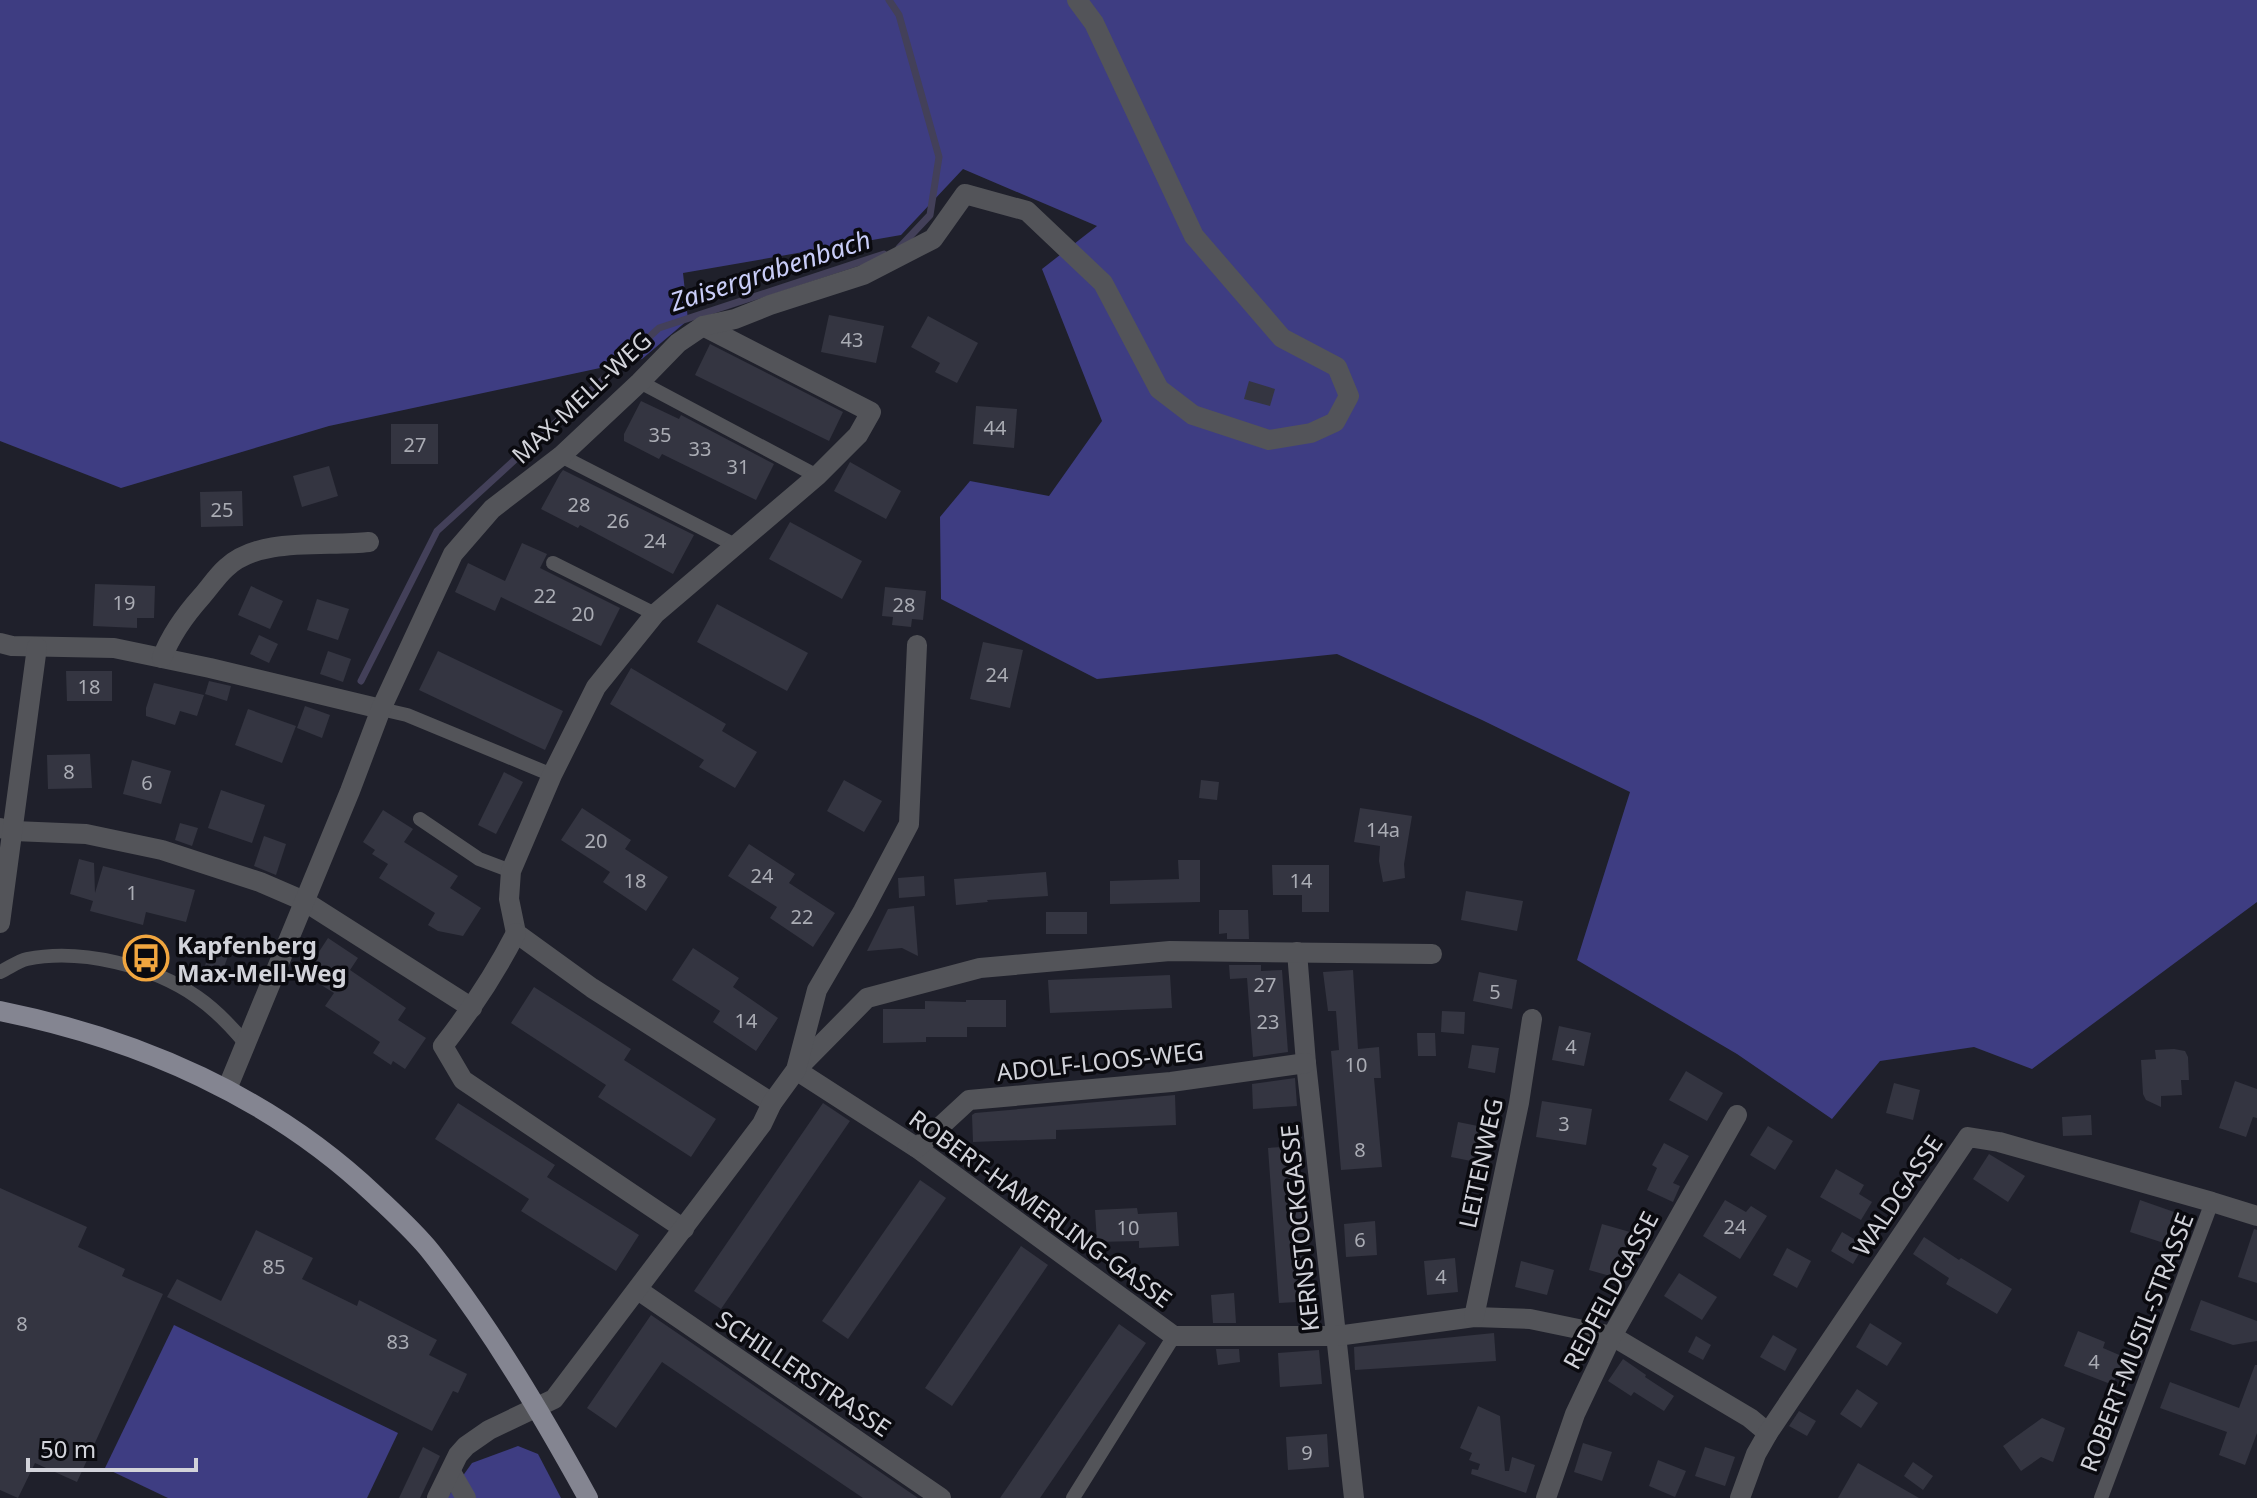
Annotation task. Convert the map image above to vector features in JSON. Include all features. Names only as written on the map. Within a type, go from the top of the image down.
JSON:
[{"type":"main road","points":[[0,1011],[64,1025],[174,1063],[227,1089],[318,1144],[399,1217],[430,1251],[536,1407],[588,1498]]},
{"type":"street","name":"MAX-MELL-WEG","points":[[227,1089],[381,709],[453,554],[492,509],[561,456],[678,343],[703,326],[735,319],[863,275],[933,239],[965,194],[1027,211],[1103,283],[1159,389],[1193,415],[1269,440],[1311,433],[1335,422],[1349,396],[1337,367],[1282,338],[1194,236],[1094,23],[1077,0]]},
{"type":"street","points":[[684,1229],[463,1080],[443,1046],[498,969],[516,933],[509,899],[511,871],[552,775],[596,687],[655,614],[817,476],[858,435],[871,412],[703,326]]},
{"type":"street","points":[[162,658],[177,627],[195,604],[227,566],[250,553],[291,545],[369,542]]},
{"type":"street","points":[[0,643],[114,648],[381,709]]},
{"type":"street","points":[[796,1070],[817,990],[909,824],[917,645]]},
{"type":"street","points":[[0,923],[7,829],[37,647]]},
{"type":"street","points":[[7,829],[86,834],[162,850],[260,882],[304,901],[472,1008]]},
{"type":"street","points":[[516,933],[592,988],[772,1103]]},
{"type":"street","points":[[437,1498],[458,1455],[466,1446],[489,1430],[554,1399],[762,1124],[772,1103],[796,1070],[867,998],[980,968],[1170,951],[1432,954]]},
{"type":"street","name":"KERNSTOCKGASSE","points":[[1297,952],[1306,1063],[1354,1498]]},
{"type":"street","name":"LEITENWEG","points":[[1474,1317],[1519,1103],[1532,1019]]},
{"type":"street","name":"ADOLF-LOOS-WEG","points":[[917,1148],[969,1100],[1171,1082],[1306,1063]]},
{"type":"street","name":"ROBERT-HAMERLING-GASSE","points":[[796,1070],[917,1148],[1174,1336],[1337,1336],[1474,1317],[1530,1319],[1612,1336],[1750,1418],[1768,1433]]},
{"type":"street","name":"REDFELDGASSE","points":[[1546,1498],[1575,1414],[1612,1336],[1737,1115]]},
{"type":"street","name":"WALDGASSE","points":[[1740,1498],[1756,1454],[1768,1433],[1968,1137],[1999,1142],[2257,1216]]},
{"type":"street","name":"SCHILLERSTRASSE","points":[[638,1290],[941,1498]]},
{"type":"street","points":[[451,1472],[466,1498]]},
{"type":"lane","points":[[640,382],[817,476]]},
{"type":"lane","points":[[561,456],[735,545]]},
{"type":"lane","points":[[553,563],[655,614]]},
{"type":"lane","points":[[381,709],[407,715],[552,775]]},
{"type":"lane","points":[[420,819],[479,859],[511,871]]},
{"type":"lane","points":[[0,972],[24,959],[54,956],[83,957],[142,969],[197,997],[225,1019],[246,1044]]},
{"type":"lane","name":"ROBERT-MUSIL-STRASSE","points":[[2101,1498],[2212,1202]]},
{"type":"lane","points":[[1073,1498],[1174,1336]]},
{"type":"shaded area","points":[[0,0],[2257,0],[2257,902],[2032,1069],[1974,1047],[1880,1061],[1832,1119],[1737,1054],[1577,960],[1630,792],[1337,654],[1097,679],[941,599],[940,517],[970,481],[1049,496],[1102,421],[1042,269],[1097,226],[963,169],[901,235],[683,273],[688,320],[642,359],[329,426],[121,488],[0,441]]},
{"type":"shaded area","points":[[174,1325],[398,1433],[367,1498],[168,1498],[105,1468]]},
{"type":"shaded area","points":[[518,1446],[538,1454],[561,1498],[447,1498],[472,1463]]},
{"type":"building","points":[[829,315],[884,326],[876,363],[821,352]]},
{"type":"building","points":[[928,316],[978,343],[957,383],[935,372],[940,363],[911,347]]},
{"type":"building","points":[[710,344],[843,412],[829,441],[695,375]]},
{"type":"building","points":[[1249,381],[1275,389],[1270,406],[1244,399]]},
{"type":"building","points":[[641,401],[679,419],[681,415],[774,464],[756,500],[662,454],[659,459],[624,441],[624,434]]},
{"type":"building","points":[[976,406],[1017,409],[1014,448],[973,444]]},
{"type":"building","points":[[391,424],[438,424],[438,464],[391,464]]},
{"type":"building","points":[[850,462],[901,491],[886,519],[834,491]]},
{"type":"building","points":[[329,466],[338,496],[302,507],[293,476]]},
{"type":"building","points":[[563,470],[694,535],[673,574],[580,525],[578,528],[541,509]]},
{"type":"building","points":[[242,491],[243,526],[201,527],[200,492]]},
{"type":"building","points":[[790,522],[862,561],[842,599],[769,559]]},
{"type":"building","points":[[522,543],[547,554],[540,568],[620,608],[601,646],[501,597],[495,611],[455,592],[468,563],[505,581]]},
{"type":"building","points":[[95,584],[155,586],[154,618],[137,618],[137,628],[93,626]]},
{"type":"building","points":[[251,586],[283,601],[270,629],[238,615]]},
{"type":"building","points":[[885,587],[926,591],[923,620],[912,619],[911,627],[892,625],[893,617],[882,616]]},
{"type":"building","points":[[317,599],[349,609],[338,640],[307,630]]},
{"type":"building","points":[[717,604],[808,653],[787,691],[697,642]]},
{"type":"building","points":[[259,635],[278,644],[269,663],[250,654]]},
{"type":"building","points":[[983,642],[1023,650],[1010,708],[970,699]]},
{"type":"building","points":[[328,651],[351,659],[343,682],[320,674]]},
{"type":"building","points":[[438,651],[563,711],[545,750],[419,690]]},
{"type":"building","points":[[631,668],[726,724],[722,731],[757,752],[735,788],[699,767],[704,760],[610,704]]},
{"type":"building","points":[[66,671],[112,671],[112,701],[67,701]]},
{"type":"building","points":[[209,681],[231,686],[227,701],[205,694]]},
{"type":"building","points":[[154,683],[204,695],[197,716],[180,711],[175,725],[146,716]]},
{"type":"building","points":[[305,706],[330,715],[322,738],[297,728]]},
{"type":"building","points":[[248,709],[296,726],[282,763],[235,745]]},
{"type":"building","points":[[90,754],[92,788],[48,789],[47,755]]},
{"type":"building","points":[[132,760],[171,771],[161,804],[123,794]]},
{"type":"building","points":[[504,772],[523,782],[496,834],[478,825]]},
{"type":"building","points":[[844,780],[882,801],[864,832],[827,811]]},
{"type":"building","points":[[1201,780],[1219,782],[1217,800],[1199,798]]},
{"type":"building","points":[[221,790],[265,805],[252,843],[208,828]]},
{"type":"building","points":[[582,808],[631,840],[625,849],[668,877],[646,911],[603,882],[610,872],[561,840]]},
{"type":"building","points":[[1360,808],[1412,816],[1404,864],[1405,878],[1383,882],[1380,846],[1354,842]]},
{"type":"building","points":[[383,810],[413,829],[404,842],[458,876],[450,888],[481,908],[463,936],[438,931],[428,925],[435,913],[379,878],[388,864],[372,854],[375,850],[363,842]]},
{"type":"building","points":[[180,823],[198,828],[192,846],[175,840]]},
{"type":"building","points":[[264,836],[286,844],[276,875],[254,866]]},
{"type":"building","points":[[749,844],[795,874],[789,883],[835,913],[813,947],[770,918],[777,907],[728,876]]},
{"type":"building","points":[[79,859],[94,863],[95,893],[103,866],[195,890],[186,922],[146,912],[143,925],[90,911],[93,901],[70,894]]},
{"type":"building","points":[[1178,860],[1200,860],[1200,902],[1110,904],[1110,881],[1179,879]]},
{"type":"building","points":[[1272,865],[1329,865],[1329,912],[1302,912],[1302,895],[1273,895]]},
{"type":"building","points":[[1046,872],[1048,896],[956,905],[954,879]]},
{"type":"building","points":[[924,876],[925,896],[899,898],[898,878]]},
{"type":"building","points":[[1466,891],[1523,901],[1517,931],[1461,920]]},
{"type":"building","points":[[914,906],[918,956],[902,948],[867,951],[888,909]]},
{"type":"building","points":[[1219,910],[1248,910],[1249,939],[1227,939],[1227,933],[1219,934]]},
{"type":"building","points":[[1046,912],[1087,912],[1087,934],[1046,934]]},
{"type":"building","points":[[328,938],[358,958],[350,970],[406,1008],[398,1020],[426,1038],[405,1069],[393,1061],[391,1065],[373,1053],[380,1042],[325,1006],[334,993],[318,983],[320,979],[307,970]]},
{"type":"building","points":[[693,948],[739,978],[733,987],[778,1018],[756,1051],[713,1022],[720,1011],[672,980]]},
{"type":"building","points":[[211,950],[228,956],[221,975],[204,968]]},
{"type":"building","points":[[1229,965],[1261,965],[1261,971],[1282,970],[1288,1052],[1253,1057],[1247,978],[1230,979]]},
{"type":"building","points":[[1353,970],[1358,1049],[1379,1047],[1381,1078],[1374,1078],[1382,1167],[1341,1170],[1331,1051],[1339,1050],[1336,1011],[1328,1011],[1323,972]]},
{"type":"building","points":[[1479,972],[1517,980],[1512,1009],[1473,1001]]},
{"type":"building","points":[[1170,975],[1172,1008],[1050,1013],[1048,980]]},
{"type":"building","points":[[534,987],[631,1049],[624,1060],[716,1119],[691,1157],[598,1097],[606,1085],[511,1023]]},
{"type":"building","points":[[1006,1000],[1006,1027],[967,1027],[967,1037],[926,1037],[926,1042],[883,1043],[883,1009],[925,1009],[925,1001]]},
{"type":"building","points":[[1442,1011],[1465,1012],[1464,1034],[1441,1032]]},
{"type":"building","points":[[1559,1026],[1591,1033],[1584,1066],[1552,1060]]},
{"type":"building","points":[[1417,1033],[1435,1033],[1436,1056],[1418,1056]]},
{"type":"building","points":[[1472,1045],[1499,1048],[1495,1073],[1468,1068]]},
{"type":"building","points":[[2155,1050],[2185,1051],[2188,1057],[2189,1080],[2181,1080],[2182,1095],[2161,1096],[2161,1107],[2146,1100],[2143,1094],[2141,1060],[2156,1059]]},
{"type":"building","points":[[1686,1071],[1723,1093],[1707,1121],[1669,1100]]},
{"type":"building","points":[[1295,1078],[1297,1106],[1253,1109],[1252,1084]]},
{"type":"building","points":[[2235,1081],[2257,1089],[2257,1118],[2253,1117],[2246,1137],[2219,1128]]},
{"type":"building","points":[[1894,1083],[1920,1090],[1913,1120],[1886,1113]]},
{"type":"building","points":[[1175,1095],[1176,1125],[1056,1130],[1056,1139],[973,1142],[972,1115],[975,1113]]},
{"type":"building","points":[[1542,1101],[1592,1109],[1586,1145],[1536,1137]]},
{"type":"building","points":[[458,1103],[555,1165],[547,1177],[639,1235],[616,1271],[521,1211],[529,1199],[435,1139]]},
{"type":"building","points":[[823,1103],[850,1121],[721,1309],[694,1291]]},
{"type":"building","points":[[2091,1115],[2092,1135],[2063,1136],[2062,1117]]},
{"type":"building","points":[[1458,1122],[1483,1127],[1476,1162],[1451,1157]]},
{"type":"building","points":[[1768,1126],[1793,1141],[1775,1170],[1750,1155]]},
{"type":"building","points":[[1664,1143],[1689,1156],[1673,1183],[1680,1186],[1673,1202],[1647,1190],[1657,1168],[1652,1165]]},
{"type":"building","points":[[1297,1146],[1315,1301],[1279,1303],[1268,1148]]},
{"type":"building","points":[[1989,1154],[2025,1176],[2008,1202],[1973,1179]]},
{"type":"building","points":[[1836,1169],[1864,1185],[1859,1194],[1872,1202],[1861,1220],[1820,1197]]},
{"type":"building","points":[[920,1180],[946,1198],[848,1339],[822,1321]]},
{"type":"building","points":[[0,1188],[87,1227],[78,1247],[125,1269],[122,1276],[163,1294],[77,1482],[35,1463],[18,1498],[0,1490]]},
{"type":"building","points":[[1725,1200],[1746,1212],[1751,1206],[1767,1216],[1740,1259],[1703,1236]]},
{"type":"building","points":[[2140,1200],[2177,1213],[2167,1244],[2130,1232]]},
{"type":"building","points":[[1137,1208],[1138,1214],[1177,1212],[1179,1246],[1139,1248],[1139,1241],[1097,1242],[1095,1210]]},
{"type":"building","points":[[1375,1221],[1377,1255],[1346,1257],[1344,1224]]},
{"type":"building","points":[[1602,1224],[1630,1232],[1617,1278],[1589,1270]]},
{"type":"building","points":[[2254,1229],[2257,1230],[2257,1283],[2238,1277]]},
{"type":"building","points":[[256,1230],[313,1258],[302,1279],[357,1306],[359,1300],[437,1340],[429,1355],[467,1374],[458,1393],[453,1391],[432,1431],[167,1297],[177,1279],[221,1301]]},
{"type":"building","points":[[1842,1232],[1864,1245],[1853,1264],[1831,1251]]},
{"type":"building","points":[[1924,1237],[2012,1289],[1997,1314],[1946,1284],[1949,1278],[1913,1254]]},
{"type":"building","points":[[1021,1246],[1048,1265],[952,1406],[925,1388]]},
{"type":"building","points":[[1787,1248],[1811,1261],[1797,1288],[1773,1275]]},
{"type":"building","points":[[1455,1258],[1458,1292],[1427,1295],[1424,1261]]},
{"type":"building","points":[[1521,1261],[1554,1270],[1547,1295],[1515,1287]]},
{"type":"building","points":[[1679,1273],[1717,1297],[1702,1320],[1664,1296]]},
{"type":"building","points":[[1234,1293],[1236,1323],[1213,1323],[1211,1295]]},
{"type":"building","points":[[2201,1300],[2257,1321],[2257,1341],[2233,1345],[2190,1330]]},
{"type":"building","points":[[651,1315],[918,1498],[863,1498],[662,1362],[616,1428],[587,1408]]},
{"type":"building","points":[[1870,1323],[1902,1343],[1887,1366],[1856,1347]]},
{"type":"building","points":[[1119,1324],[1146,1343],[1040,1498],[1000,1498]]},
{"type":"building","points":[[2078,1331],[2105,1342],[2103,1348],[2124,1357],[2113,1385],[2064,1366]]},
{"type":"building","points":[[1494,1333],[1496,1361],[1355,1370],[1354,1347]]},
{"type":"building","points":[[1773,1335],[1797,1349],[1785,1371],[1760,1357]]},
{"type":"building","points":[[1696,1336],[1711,1345],[1703,1360],[1688,1352]]},
{"type":"building","points":[[1216,1349],[1239,1349],[1240,1362],[1218,1365]]},
{"type":"building","points":[[1319,1350],[1322,1384],[1280,1387],[1278,1353]]},
{"type":"building","points":[[1623,1359],[1674,1396],[1664,1411],[1634,1392],[1631,1396],[1608,1381]]},
{"type":"building","points":[[2255,1365],[2257,1433],[2245,1465],[2219,1455],[2227,1432],[2160,1408],[2170,1382],[2239,1408]]},
{"type":"building","points":[[1857,1389],[1878,1403],[1861,1428],[1840,1414]]},
{"type":"building","points":[[1478,1406],[1500,1416],[1505,1471],[1509,1471],[1512,1457],[1535,1465],[1526,1493],[1471,1474],[1472,1469],[1478,1470],[1480,1464],[1469,1460],[1472,1453],[1460,1448]]},
{"type":"building","points":[[1799,1411],[1816,1421],[1807,1436],[1789,1426]]},
{"type":"building","points":[[2042,1418],[2065,1428],[2053,1462],[2041,1457],[2021,1471],[2003,1446]]},
{"type":"building","points":[[1327,1434],[1329,1467],[1288,1470],[1286,1437]]},
{"type":"building","points":[[1583,1443],[1612,1452],[1602,1481],[1574,1472]]},
{"type":"building","points":[[423,1447],[440,1456],[420,1498],[399,1498]]},
{"type":"building","points":[[1705,1447],[1735,1457],[1725,1486],[1695,1476]]},
{"type":"building","points":[[1658,1460],[1686,1471],[1675,1497],[1649,1486]]},
{"type":"building","points":[[1913,1462],[1933,1476],[1923,1490],[1904,1476]]},
{"type":"building","points":[[1858,1463],[1919,1498],[1838,1498]]},
{"type":"waterway","name":"Zaisergrabenbach","points":[[889,0],[899,15],[939,157],[930,215],[899,248]]},
{"type":"waterway","name":"Zaisergrabenbach","points":[[361,681],[437,531],[659,328],[884,254]]},
{"type":"place","name":"Kapfenberg Max-Mell-Weg","points":[[146,958]]}]
